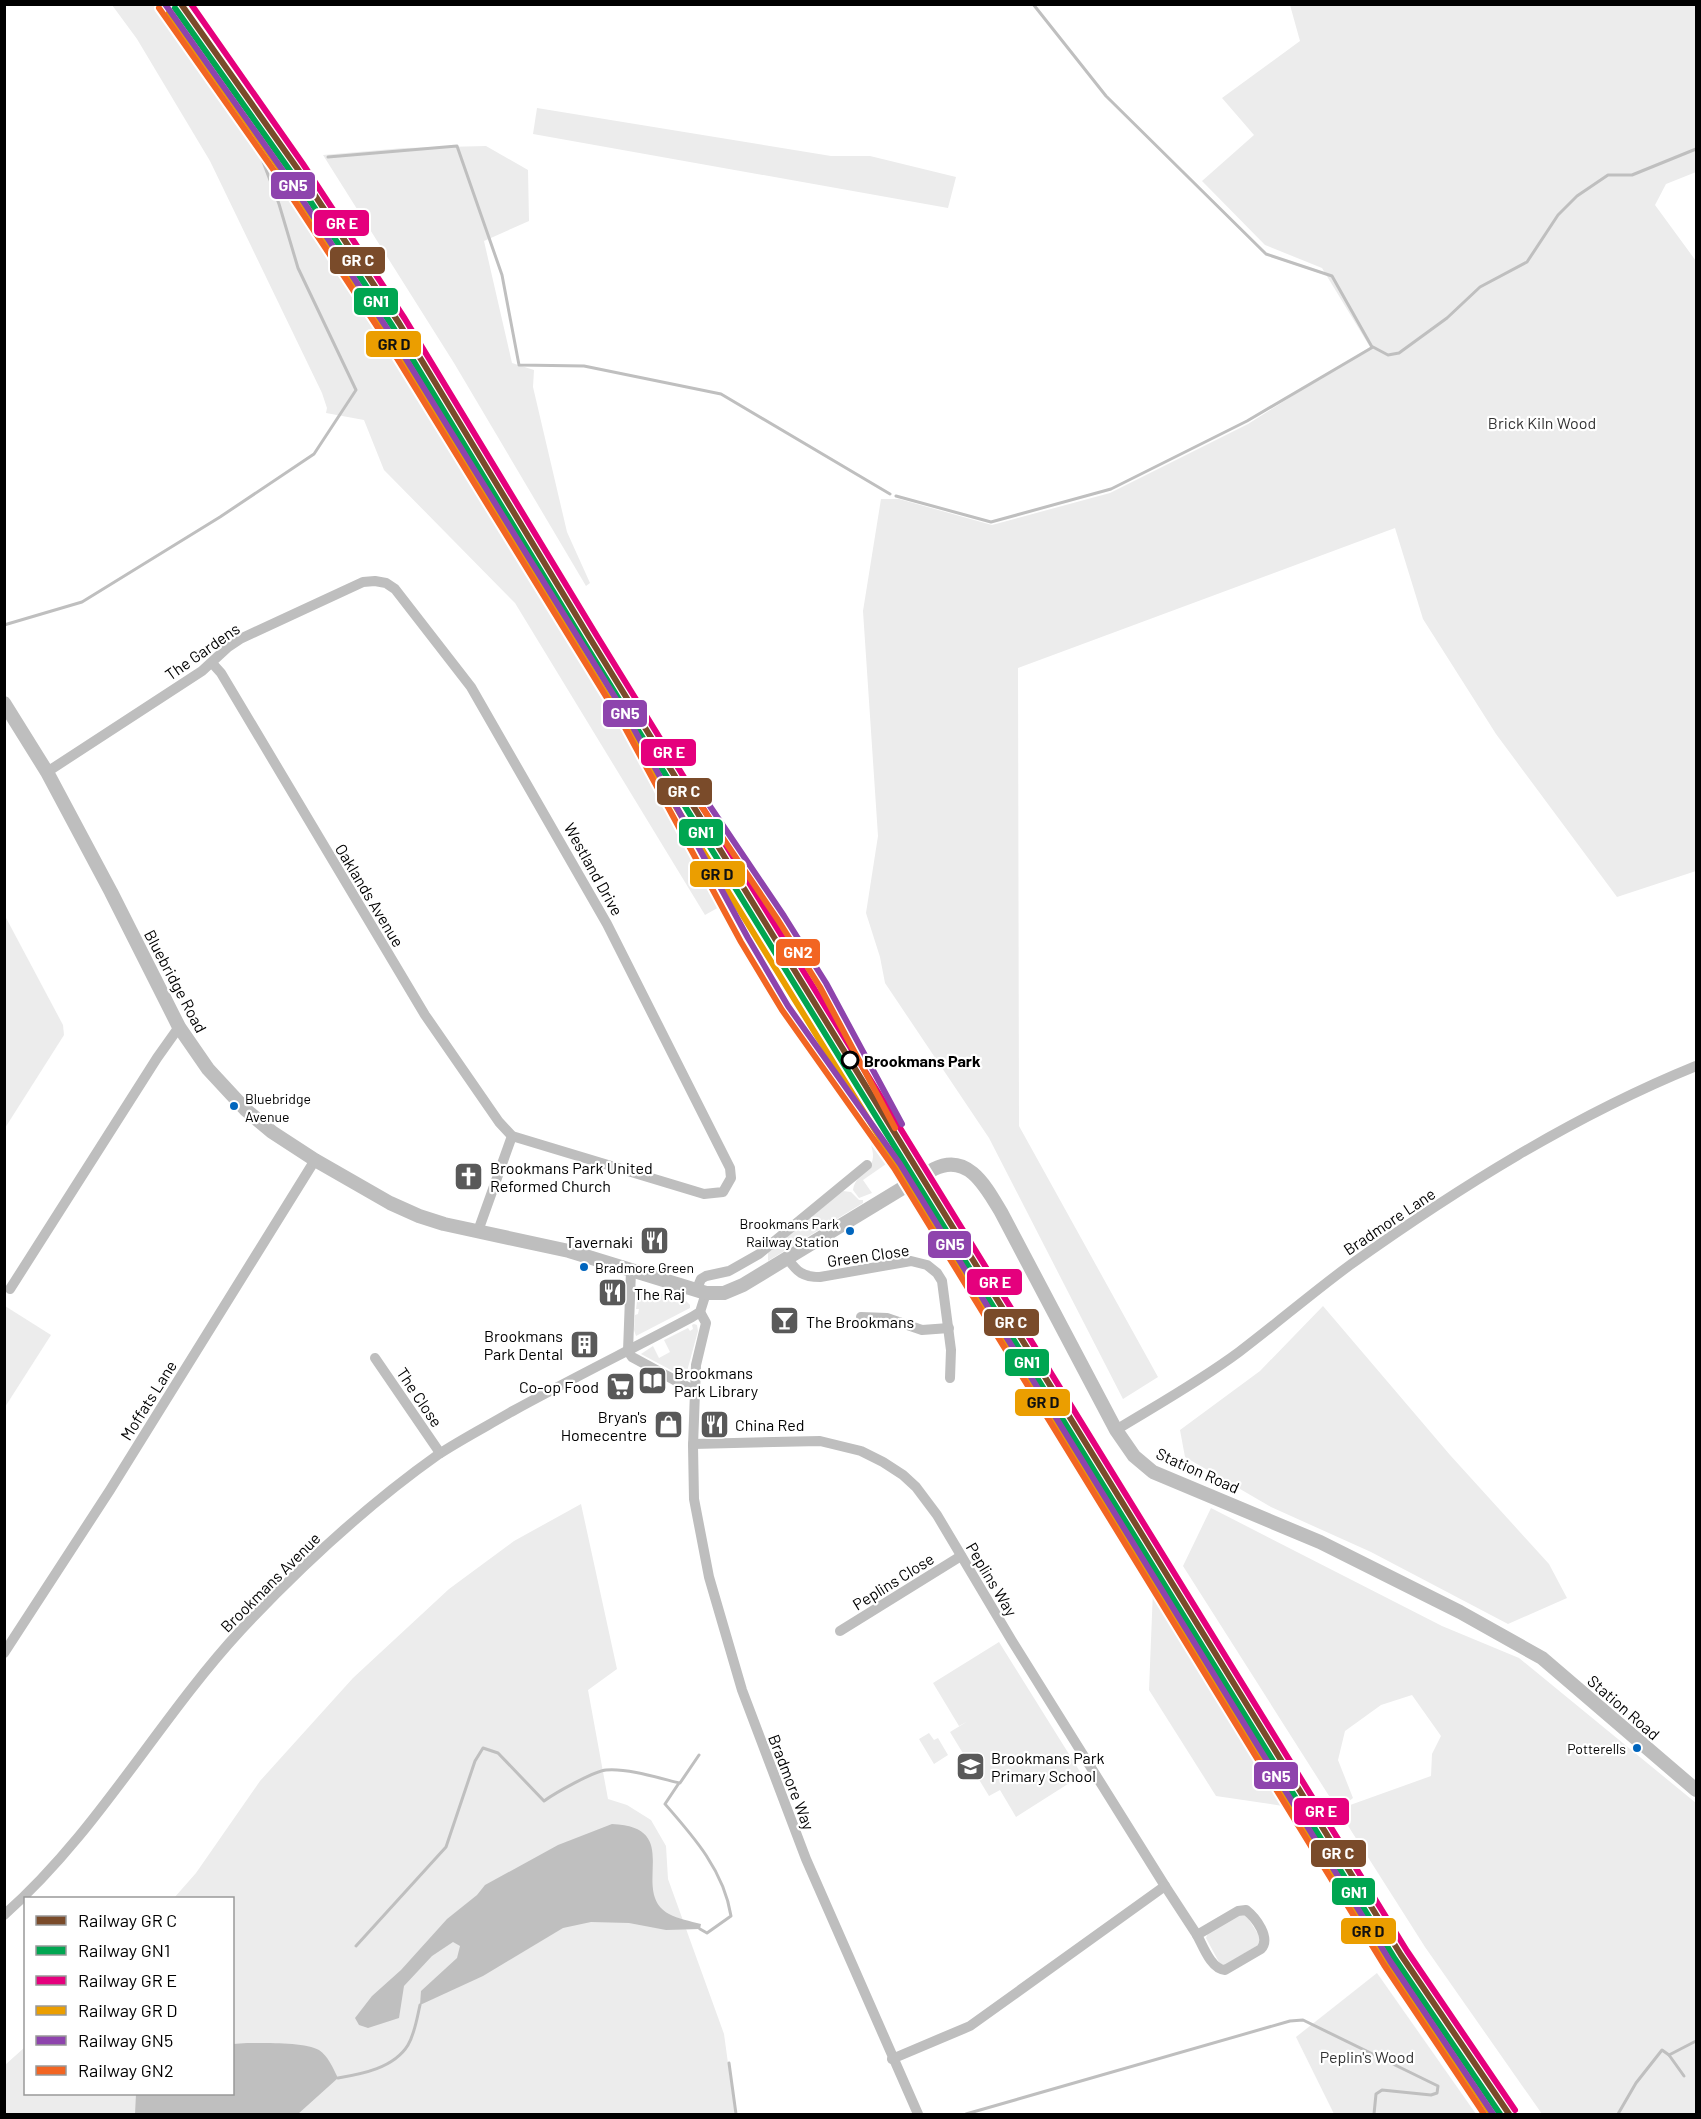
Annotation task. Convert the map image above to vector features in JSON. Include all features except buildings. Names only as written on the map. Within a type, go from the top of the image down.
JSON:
[{"type":"street","name":"The Gardens","points":[[47,772],[196,675],[240,639],[363,582],[386,583]]},
{"type":"street","name":"Westland Drive","points":[[386,583],[395,589],[426,626],[471,687],[607,924],[730,1168],[730,1178],[723,1192],[705,1194],[512,1136]]},
{"type":"street","name":"Oaklands Avenue","points":[[212,663],[221,674],[422,1010],[499,1122],[512,1136]]},
{"type":"street","name":"Bluebridge Road","points":[[4,703],[47,772],[179,1027],[208,1069],[246,1110],[315,1160],[390,1203],[419,1216],[569,1251],[631,1271]]},
{"type":"street","points":[[10,1289],[179,1027]]},
{"type":"street","name":"Bradmore Lane","points":[[1116,1430],[1194,1383],[1238,1353],[1350,1265],[1489,1172],[1533,1146],[1607,1108],[1668,1077],[1696,1066]]},
{"type":"street","points":[[478,1231],[512,1136]]},
{"type":"street","name":"Moffats Lane","points":[[4,1653],[116,1480],[315,1160]]},
{"type":"street","name":"Station Road","points":[[766,1271],[934,1169],[948,1163],[966,1168],[990,1193],[1116,1430],[1134,1456],[1153,1472],[1320,1542],[1460,1612],[1542,1658],[1696,1787]]},
{"type":"street","points":[[693,1443],[693,1390],[696,1365],[706,1323],[700,1312],[701,1279],[729,1270],[757,1256],[867,1165]]},
{"type":"street","points":[[693,1390],[632,1357],[628,1351],[631,1271],[701,1292],[724,1293],[734,1290],[766,1271],[757,1256]]},
{"type":"street","name":"Green Close","points":[[788,1259],[799,1273],[807,1277],[820,1277],[911,1261],[927,1265],[937,1273],[942,1281],[951,1350],[950,1378]]},
{"type":"street","points":[[628,1351],[700,1312]]},
{"type":"street","points":[[861,1317],[887,1318],[922,1330],[949,1328]]},
{"type":"street","name":"Brookmans Avenue","points":[[25,1897],[76,1844],[175,1709],[240,1631],[322,1549],[383,1496],[440,1453],[628,1351]]},
{"type":"street","name":"The Close","points":[[375,1358],[440,1453]]},
{"type":"street","name":"Peplins Way","points":[[693,1443],[820,1441],[861,1451],[903,1475],[916,1487],[937,1515],[1012,1641],[1215,1966],[1220,1970],[1225,1970],[1261,1949],[1266,1938],[1252,1914],[1246,1910],[1238,1911],[1197,1935]]},
{"type":"street","name":"Bradmore Way","points":[[693,1443],[694,1499],[701,1539],[709,1577],[742,1690],[806,1859],[918,2115]]},
{"type":"street","name":"Peplins Close","points":[[840,1631],[961,1556]]},
{"type":"street","points":[[892,2059],[970,2026],[1166,1886]]},
{"type":"street","name":"Brookmans Avenue","points":[[4,1916],[24,1898]]},
{"type":"green space","points":[[112,5],[154,5],[257,144],[374,324],[538,585],[664,795],[721,906],[705,915],[515,603],[384,470],[364,420],[326,413],[327,408],[322,393],[210,161],[137,39]]},
{"type":"green space","name":"Brick Kiln Wood","points":[[1290,5],[1696,5],[1696,172],[1666,184],[1655,205],[1696,261],[1696,871],[1617,897],[1496,734],[1423,619],[1395,528],[1018,668],[1019,1126],[1158,1377],[1123,1399],[989,1138],[885,983],[880,957],[866,913],[878,836],[863,611],[881,499],[899,499],[992,525],[1110,493],[1248,424],[1370,347],[1322,268],[1265,245],[1202,181],[1254,135],[1222,98],[1300,41]]},
{"type":"green space","points":[[537,108],[831,156],[870,156],[956,177],[948,208],[533,134]]},
{"type":"green space","points":[[486,146],[528,170],[529,221],[484,241],[512,363],[534,370],[533,387],[567,532],[590,583],[586,586],[454,363],[323,155],[404,148]]},
{"type":"green space","points":[[5,916],[63,1025],[64,1035],[5,1128]]},
{"type":"green space","points":[[871,1145],[886,1164],[863,1180],[872,1193],[859,1198],[853,1190],[858,1178],[872,1161]]},
{"type":"green space","points":[[843,1191],[851,1192],[859,1200],[863,1200],[863,1203],[768,1261],[768,1252]]},
{"type":"green space","points":[[639,1287],[686,1301],[690,1308],[636,1336],[634,1330],[635,1315],[638,1314],[639,1309],[636,1309]]},
{"type":"green space","points":[[5,1306],[51,1335],[5,1407]]},
{"type":"green space","points":[[1323,1306],[1450,1455],[1549,1564],[1567,1598],[1508,1624],[1371,1552],[1271,1507],[1185,1457],[1180,1430],[1260,1371]]},
{"type":"green space","points":[[694,1324],[697,1325],[698,1331],[684,1377],[641,1354],[653,1346],[659,1358],[670,1352],[664,1340],[688,1328],[690,1331]]},
{"type":"green space","points":[[581,1504],[617,1669],[588,1690],[608,1799],[627,1805],[651,1820],[666,1846],[668,1879],[724,2034],[735,2114],[5,2114],[5,2065],[24,2048],[24,2095],[234,2095],[234,1897],[175,1897],[196,1873],[260,1781],[353,1678],[449,1589],[514,1541]]},
{"type":"green space","points":[[1211,1508],[1442,1626],[1519,1658],[1696,1803],[1696,2114],[1542,2114],[1425,1947],[1183,1566]],"holes":[[[1412,1695],[1441,1736],[1432,1754],[1431,1776],[1339,1809],[1353,1798],[1338,1760],[1345,1731],[1381,1705]]]},
{"type":"green space","points":[[1153,1590],[1283,1806],[1216,1796],[1149,1690]]},
{"type":"green space","points":[[999,1642],[1082,1775],[1016,1817],[1000,1790],[989,1796],[950,1732],[968,1721],[959,1726],[933,1683]]},
{"type":"green space","points":[[929,1733],[934,1740],[938,1738],[948,1755],[934,1764],[919,1739]]},
{"type":"green space","points":[[1241,1914],[1246,1915],[1263,1942],[1225,1965],[1220,1964],[1206,1938],[1208,1933]]},
{"type":"green space","name":"Peplin's Wood","points":[[1377,1973],[1476,2114],[1334,2114],[1296,2037]]},
{"type":"shaded area","points":[[612,1824],[634,1828],[646,1836],[652,1848],[653,1891],[658,1904],[673,1916],[701,1924],[700,1929],[666,1930],[629,1923],[591,1922],[563,1928],[483,1976],[420,2005],[421,1991],[457,1958],[460,1946],[453,1942],[432,1956],[404,1986],[399,2018],[368,2028],[359,2025],[355,2018],[372,1996],[401,1970],[447,1919],[477,1895],[485,1885],[558,1845]]},
{"type":"shaded area","points":[[234,2044],[284,2044],[313,2047],[325,2056],[338,2078],[298,2114],[135,2114],[136,2095],[234,2095]]},
{"type":"waterway","points":[[1033,4],[1106,96],[1266,254],[1332,276],[1372,347]]},
{"type":"waterway","points":[[328,157],[457,146],[502,275],[519,365],[584,366],[721,394],[890,494]]},
{"type":"waterway","points":[[896,496],[991,522],[1111,489],[1247,421],[1373,347],[1388,355],[1399,353],[1447,318],[1480,287],[1527,262],[1558,215],[1577,196],[1608,175],[1632,175],[1696,149]]},
{"type":"waterway","points":[[4,625],[82,602],[220,517],[314,454],[356,390],[298,268],[279,204],[262,159]]},
{"type":"waterway","points":[[356,1946],[446,1847],[475,1761],[483,1748],[498,1753],[544,1801],[584,1778],[606,1770],[633,1772],[679,1783],[665,1804],[687,1829],[715,1869],[731,1916],[707,1933],[700,1929]]},
{"type":"waterway","points":[[680,1783],[699,1755]]},
{"type":"waterway","points":[[338,2078],[377,2069],[402,2053],[412,2036],[420,2005]]},
{"type":"waterway","points":[[966,2114],[1290,2021],[1303,2020],[1438,2086],[1437,2093],[1431,2095],[1382,2090],[1376,2094],[1374,2114]]},
{"type":"waterway","points":[[1669,2055],[1696,2041]]},
{"type":"waterway","points":[[1618,2114],[1636,2083],[1662,2050],[1669,2055],[1684,2076]]},
{"type":"waterway","points":[[729,2063],[736,2114]]},
{"type":"transit line","points":[[181,4],[297,168],[399,323],[591,640],[1401,1955],[1509,2114]]},
{"type":"transit line","points":[[191,4],[303,164],[405,319],[597,636],[1407,1951],[1515,2110]]},
{"type":"transit line","points":[[169,13],[285,176],[386,331],[578,648],[1388,1963],[1491,2114]]},
{"type":"rail line","name":"GN5","points":[[165,4],[286,175],[388,330],[629,720],[748,938],[788,1006],[900,1164],[1390,1961],[1493,2114]]},
{"type":"rail line","name":"GN2","points":[[159,8],[280,179],[382,334],[623,724],[741,942],[782,1010],[894,1168],[1384,1965],[1484,2114]]},
{"type":"rail line","name":"GN1","points":[[175,8],[291,172],[393,327],[585,644],[1395,1959],[1500,2114]]},
{"type":"rail line","name":"GN5","points":[[693,781],[826,983],[902,1124]]},
{"type":"rail line","name":"GN2","points":[[687,785],[820,987],[895,1128]]},
{"type":"place","name":"Brookmans Park","points":[[850,1060]]},
{"type":"place","name":"Bluebridge Avenue","points":[[234,1106]]},
{"type":"place","name":"Brookmans Park United Reformed Church","points":[[469,1176]]},
{"type":"place","name":"Brookmans Park Railway Station","points":[[850,1231]]},
{"type":"place","name":"Tavernaki","points":[[654,1241]]},
{"type":"place","name":"Bradmore Green","points":[[584,1267]]},
{"type":"place","name":"The Raj","points":[[613,1293]]},
{"type":"place","name":"The Brookmans","points":[[785,1321]]},
{"type":"place","name":"Brookmans Park Dental","points":[[584,1344]]},
{"type":"place","name":"Brookmans Park Library","points":[[653,1381]]},
{"type":"place","name":"Co-op Food","points":[[620,1386]]},
{"type":"place","name":"China Red","points":[[714,1424]]},
{"type":"place","name":"Bryan's Homecentre","points":[[668,1425]]},
{"type":"place","name":"Potterells","points":[[1637,1748]]},
{"type":"place","name":"Brookmans Park Primary School","points":[[970,1766]]}]
